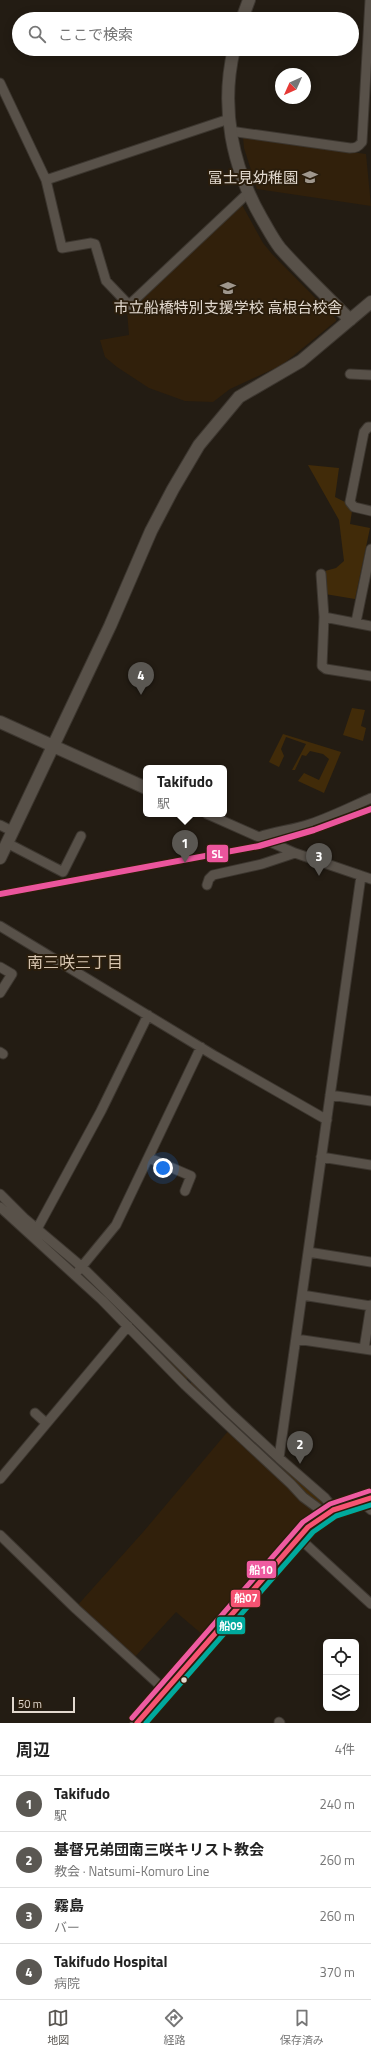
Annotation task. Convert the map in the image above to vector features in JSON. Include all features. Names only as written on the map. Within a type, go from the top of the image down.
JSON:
[{"type":"main road","points":[[137,1723],[308,1527],[328,1512],[366,1499]]},
{"type":"street","points":[[245,12],[249,0]]},
{"type":"street","points":[[46,180],[229,125],[356,148],[360,145],[362,135],[370,0]]},
{"type":"street","points":[[233,56],[229,74],[229,125],[235,155],[248,193],[279,247],[350,320]]},
{"type":"street","points":[[0,83],[46,180],[62,248],[91,243],[95,244],[106,281],[129,306],[248,193]]},
{"type":"street","points":[[0,858],[110,626],[151,531],[172,489],[199,445],[242,394],[301,361],[371,302]]},
{"type":"street","points":[[350,374],[371,375]]},
{"type":"street","points":[[371,427],[368,427],[364,432],[350,502],[354,507],[371,511]]},
{"type":"street","points":[[356,622],[371,549]]},
{"type":"street","points":[[321,574],[324,617],[322,666],[326,669],[371,676]]},
{"type":"street","points":[[324,617],[371,626]]},
{"type":"street","points":[[0,722],[143,787]]},
{"type":"street","points":[[259,837],[273,832],[287,831],[310,824],[371,798]]},
{"type":"street","points":[[214,817],[295,853],[371,879]]},
{"type":"street","points":[[0,825],[12,831]]},
{"type":"street","points":[[7,843],[63,872],[81,836]]},
{"type":"street","points":[[207,885],[209,879],[213,875],[262,864],[295,853]]},
{"type":"street","points":[[279,1458],[361,876]]},
{"type":"street","points":[[0,926],[200,1047],[327,1120]]},
{"type":"street","points":[[0,967],[12,974],[0,993]]},
{"type":"street","points":[[37,1229],[101,1111],[148,1015]]},
{"type":"street","points":[[74,1275],[116,1225],[149,1158],[200,1047]]},
{"type":"street","points":[[330,1095],[371,1101]]},
{"type":"street","points":[[149,1158],[191,1176],[185,1191]]},
{"type":"street","points":[[321,1158],[371,1165]]},
{"type":"street","points":[[0,1194],[13,1213],[74,1275],[128,1326],[185,1385],[303,1497],[328,1512],[329,1503],[325,1498],[279,1458],[193,1377],[82,1267],[37,1229],[13,1213],[0,1207]]},
{"type":"street","points":[[308,1252],[371,1262]]},
{"type":"street","points":[[296,1339],[368,1349],[371,1306],[302,1296]]},
{"type":"street","points":[[0,1480],[128,1326]]},
{"type":"street","points":[[185,1385],[193,1377]]},
{"type":"street","points":[[35,1413],[46,1423]]},
{"type":"street","points":[[366,1499],[371,1510]]},
{"type":"street","points":[[0,1535],[76,1609],[166,1691]]},
{"type":"street","points":[[298,1537],[371,1604]]},
{"type":"shaded area","name":"冨士見幼稚園","points":[[243,137],[366,154],[371,206],[257,189],[244,148]]},
{"type":"shaded area","name":"市立船橋特別支援学校 高根台校舎","points":[[241,203],[263,243],[336,319],[336,321],[282,365],[230,389],[213,402],[185,401],[149,388],[117,367],[105,357],[100,340],[129,335],[127,311]]},
{"type":"shaded area","points":[[308,465],[339,468],[335,497],[347,503],[352,511],[350,524],[370,528],[355,599],[325,594],[325,571],[336,568],[344,561],[339,520]]},
{"type":"shaded area","points":[[352,708],[365,710],[361,726],[366,728],[363,741],[343,735]]},
{"type":"shaded area","points":[[283,734],[341,752],[324,793],[298,781],[304,773],[319,780],[329,759],[323,754],[310,751],[306,756],[302,755],[295,770],[292,770],[306,744],[286,737],[281,749],[284,756],[279,767],[269,762]]},
{"type":"shaded area","points":[[143,1330],[188,1377],[186,1380],[145,1341]]},
{"type":"shaded area","points":[[192,1381],[322,1500],[320,1506],[313,1502],[190,1384]]},
{"type":"shaded area","points":[[229,1430],[310,1506],[312,1512],[292,1530],[203,1635],[176,1612],[133,1659],[76,1607],[144,1531]]},
{"type":"transit line","name":"SL","points":[[0,894],[259,846],[314,830],[371,809]]},
{"type":"transit line","name":"船10","points":[[132,1718],[303,1522],[330,1504],[369,1491]]},
{"type":"transit line","name":"船07","points":[[137,1723],[308,1527],[333,1510],[371,1498]]},
{"type":"transit line","name":"船09","points":[[146,1723],[313,1532],[336,1516],[371,1505]]},
{"type":"place","name":"冨士見幼稚園","points":[[310,177]]},
{"type":"place","name":"市立船橋特別支援学校 高根台校舎","points":[[228,288]]},
{"type":"place","name":"Takifudo Hospital","points":[[141,695]]},
{"type":"place","name":"Takifudo","points":[[185,863]]},
{"type":"place","name":"霧島","points":[[319,876]]},
{"type":"place","name":"基督兄弟団南三咲キリスト教会","points":[[300,1464]]},
{"type":"district","name":"南三咲三丁目","points":[[75,962]]}]
